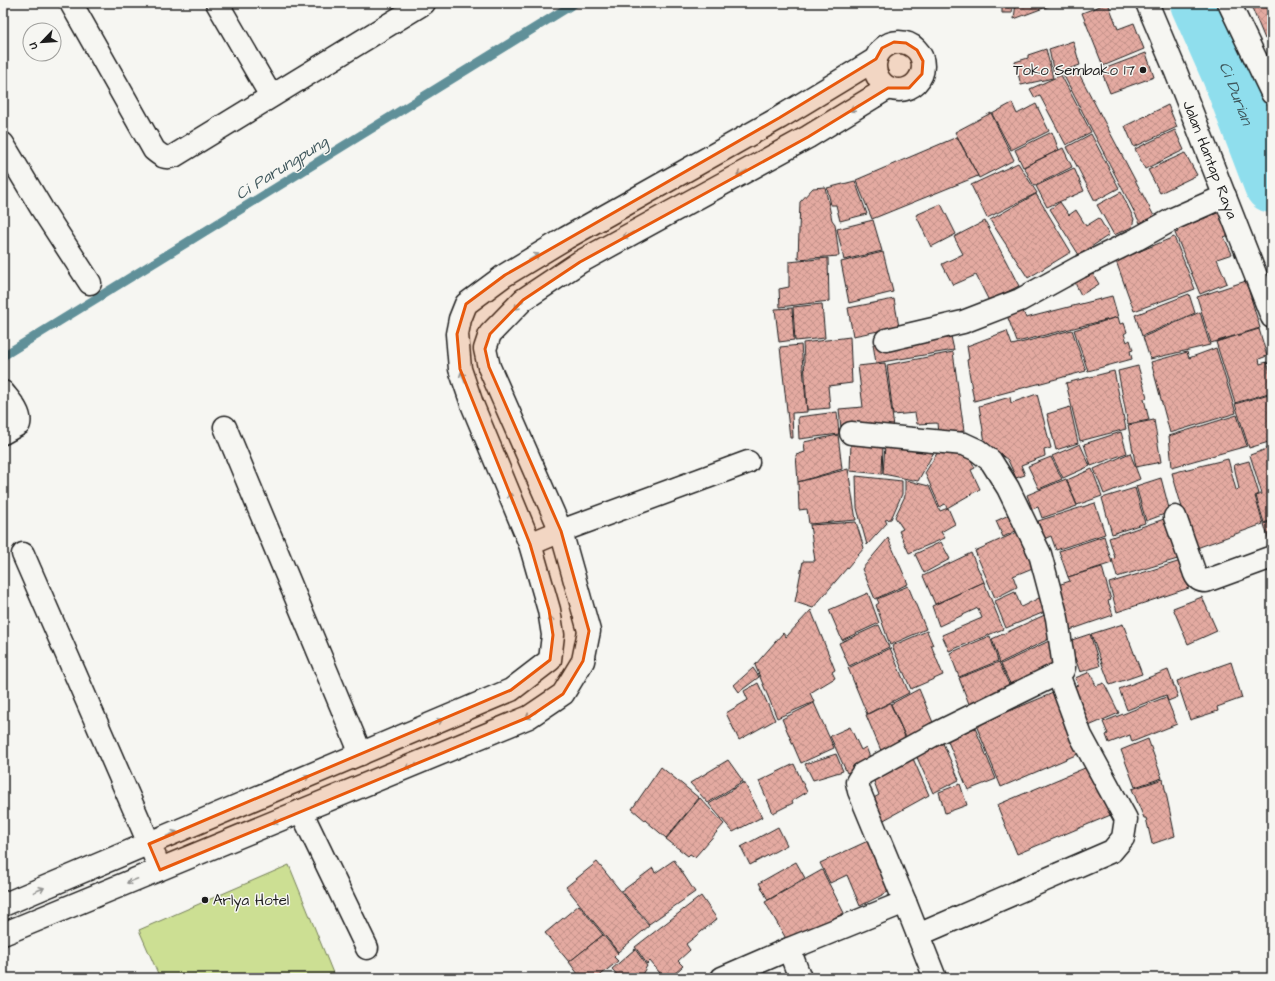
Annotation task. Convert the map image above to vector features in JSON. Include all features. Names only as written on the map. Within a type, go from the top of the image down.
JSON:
[{"type":"street","points":[[71,3],[154,150],[159,155],[168,158],[174,156],[424,3]]},
{"type":"street","points":[[217,3],[271,96]]},
{"type":"street","name":"Jalan Hantap Raya","points":[[1147,3],[1176,72],[1272,317]]},
{"type":"street","points":[[1229,3],[1272,93]]},
{"type":"street","points":[[894,42],[906,43],[917,50],[923,61],[922,74],[915,84],[909,88],[903,90],[888,88],[881,83],[875,71],[876,59],[882,48],[894,42]]},
{"type":"street","points":[[3,906],[511,690],[550,660],[553,635],[549,610],[530,544],[472,404],[460,369],[457,334],[460,319],[466,304],[505,275],[566,238],[779,118],[876,59]]},
{"type":"street","points":[[3,934],[529,717],[563,694],[583,661],[589,631],[561,531],[489,367],[485,349],[490,334],[523,300],[580,262],[808,137],[888,88]]},
{"type":"street","points":[[3,144],[42,209],[90,283]]},
{"type":"street","points":[[886,340],[963,322],[1020,300],[1175,218],[1224,196]]},
{"type":"street","points":[[566,238],[580,262]]},
{"type":"street","points":[[3,392],[18,414],[20,420],[19,424],[3,433]]},
{"type":"street","points":[[225,427],[361,754]]},
{"type":"street","points":[[852,433],[964,444],[977,450],[991,461],[1008,488],[1040,554],[1057,618],[1064,667],[1063,670],[1058,674],[935,734],[862,774],[857,782],[859,791],[935,978]]},
{"type":"street","points":[[530,544],[561,531],[748,462]]},
{"type":"street","points":[[1175,517],[1195,574],[1200,580],[1206,581],[1272,557]]},
{"type":"street","points":[[23,554],[160,870]]},
{"type":"street","points":[[918,935],[1112,851],[1123,838],[1126,819],[1081,736],[1058,674]]},
{"type":"street","points":[[301,811],[367,948]]},
{"type":"street","points":[[722,978],[905,902]]},
{"type":"street","points":[[789,949],[800,978]]},
{"type":"highlighted area","points":[[894,42],[906,43],[917,50],[923,61],[922,74],[909,88],[888,88],[808,137],[580,262],[523,300],[490,334],[485,349],[489,367],[561,531],[589,631],[583,661],[563,694],[529,717],[160,870],[149,844],[511,690],[550,660],[553,635],[549,610],[530,544],[460,369],[457,334],[466,304],[505,275],[779,118],[876,59],[882,48]]},
{"type":"green space","points":[[289,865],[335,978],[160,978],[139,930]]},
{"type":"building","points":[[1002,3],[1013,3],[1012,13],[1002,13]]},
{"type":"building","points":[[1016,3],[1057,3],[1014,19]]},
{"type":"building","points":[[1108,3],[1118,29],[1134,23],[1144,49],[1103,66],[1082,13]]},
{"type":"building","points":[[1250,3],[1272,3],[1272,35],[1265,39]]},
{"type":"building","points":[[1073,41],[1080,65],[1054,74],[1049,49]]},
{"type":"building","points":[[1046,49],[1053,78],[1021,85],[1015,62],[1028,58],[1028,55]]},
{"type":"building","points":[[1146,53],[1154,77],[1110,93],[1101,70]]},
{"type":"building","points":[[1076,68],[1154,216],[1140,223],[1063,74]]},
{"type":"building","points":[[1061,75],[1091,132],[1066,145],[1040,96],[1035,98],[1030,89]]},
{"type":"building","points":[[1012,103],[1017,114],[1036,104],[1049,131],[1011,150],[992,114]]},
{"type":"building","points":[[1168,105],[1177,127],[1134,147],[1125,126]]},
{"type":"building","points":[[991,113],[1014,160],[979,178],[955,132]]},
{"type":"building","points":[[1175,130],[1184,150],[1145,169],[1135,149]]},
{"type":"building","points":[[1052,132],[1059,150],[1023,167],[1015,150]]},
{"type":"building","points":[[1091,134],[1119,188],[1095,201],[1067,147]]},
{"type":"building","points":[[957,137],[978,176],[872,219],[856,180]]},
{"type":"building","points":[[1063,148],[1072,167],[1034,186],[1024,167]]},
{"type":"building","points":[[1185,153],[1197,175],[1160,193],[1148,170]]},
{"type":"building","points":[[1018,163],[1037,193],[987,218],[971,185]]},
{"type":"building","points":[[1074,168],[1084,191],[1047,207],[1036,186]]},
{"type":"building","points":[[855,181],[867,214],[840,221],[836,205],[831,205],[827,188]]},
{"type":"building","points":[[825,187],[832,220],[835,224],[839,256],[798,259],[800,202],[813,188]]},
{"type":"building","points":[[1121,192],[1134,219],[1132,227],[1114,235],[1097,205]]},
{"type":"building","points":[[1036,194],[1071,252],[1028,278],[990,220]]},
{"type":"building","points":[[1060,202],[1069,215],[1076,210],[1086,226],[1099,218],[1109,235],[1079,255],[1050,209]]},
{"type":"building","points":[[941,204],[956,234],[931,247],[916,215]]},
{"type":"building","points":[[1220,212],[1229,235],[1224,237],[1232,254],[1217,259],[1227,283],[1200,294],[1175,233],[1178,232],[1177,229]]},
{"type":"building","points":[[873,220],[882,251],[844,260],[837,229]]},
{"type":"building","points":[[985,221],[1019,286],[989,301],[976,275],[953,285],[942,264],[963,254],[954,237]]},
{"type":"building","points":[[1174,237],[1195,289],[1134,311],[1116,261]]},
{"type":"building","points":[[883,252],[893,292],[849,303],[841,262]]},
{"type":"building","points":[[828,258],[829,301],[780,307],[779,289],[789,287],[789,262]]},
{"type":"building","points":[[1090,269],[1099,284],[1081,295],[1073,279]]},
{"type":"building","points":[[1246,281],[1260,328],[1211,343],[1197,297]]},
{"type":"building","points":[[1189,294],[1195,313],[1142,336],[1135,315]]},
{"type":"building","points":[[1112,296],[1118,317],[1017,342],[1005,310],[1020,304],[1026,318]]},
{"type":"building","points":[[894,299],[899,327],[853,336],[848,308]]},
{"type":"building","points":[[822,304],[825,338],[795,341],[793,307]]},
{"type":"building","points":[[792,308],[794,340],[779,342],[775,309]]},
{"type":"building","points":[[1200,312],[1210,345],[1150,359],[1143,337]]},
{"type":"building","points":[[1118,317],[1120,324],[1124,323],[1127,332],[1124,334],[1127,342],[1130,340],[1133,350],[1130,351],[1132,359],[1088,371],[1074,330]]},
{"type":"building","points":[[1259,329],[1267,356],[1259,359],[1260,364],[1267,362],[1272,379],[1272,392],[1235,403],[1216,342]]},
{"type":"building","points":[[1072,330],[1086,371],[974,401],[967,360],[969,359],[967,346],[1007,331],[1012,345]]},
{"type":"building","points":[[950,332],[954,350],[876,363],[873,344]]},
{"type":"building","points":[[850,337],[852,383],[828,386],[830,408],[807,410],[803,343]]},
{"type":"building","points":[[801,345],[807,412],[792,413],[793,438],[790,438],[780,347]]},
{"type":"building","points":[[1216,348],[1236,413],[1170,433],[1151,362],[1187,352],[1189,358]]},
{"type":"building","points":[[953,352],[964,431],[938,434],[937,423],[917,424],[915,413],[893,415],[887,365]]},
{"type":"building","points":[[885,363],[894,427],[841,428],[839,409],[863,407],[858,366]]},
{"type":"building","points":[[1138,366],[1147,397],[1144,399],[1149,420],[1128,424],[1118,371]]},
{"type":"building","points":[[1114,371],[1126,429],[1080,441],[1066,383]]},
{"type":"building","points":[[1272,393],[1272,441],[1249,448],[1235,404]]},
{"type":"building","points":[[1037,394],[1051,448],[1044,450],[1045,456],[1021,465],[1025,475],[1016,478],[1008,460],[985,442],[979,406],[1010,397],[1011,403]]},
{"type":"building","points":[[1070,407],[1078,443],[1056,450],[1047,414]]},
{"type":"building","points":[[837,412],[839,434],[799,439],[798,417]]},
{"type":"building","points":[[1237,415],[1247,446],[1172,467],[1169,436]]},
{"type":"building","points":[[1154,420],[1161,462],[1136,467],[1128,425]]},
{"type":"building","points":[[1121,432],[1127,453],[1091,466],[1084,444]]},
{"type":"building","points":[[838,435],[842,469],[798,482],[796,455],[805,452],[804,442]]},
{"type":"building","points":[[851,442],[883,445],[882,474],[850,471]]},
{"type":"building","points":[[1080,444],[1090,466],[1063,478],[1052,456]]},
{"type":"building","points":[[885,445],[935,450],[918,481],[883,474]]},
{"type":"building","points":[[1272,447],[1272,520],[1264,523],[1256,496],[1262,494],[1250,455]]},
{"type":"building","points":[[939,450],[968,454],[975,468],[971,470],[980,489],[947,508],[945,504],[940,507],[925,473]]},
{"type":"building","points":[[1130,453],[1140,479],[1104,494],[1094,469]]},
{"type":"building","points":[[1051,457],[1062,479],[1039,489],[1028,466]]},
{"type":"building","points":[[1228,459],[1236,490],[1239,489],[1234,465],[1249,461],[1259,494],[1255,496],[1263,524],[1194,549],[1172,473]]},
{"type":"building","points":[[848,469],[856,520],[809,524],[807,509],[799,510],[798,482]]},
{"type":"building","points":[[1092,469],[1102,496],[1077,505],[1067,480]]},
{"type":"building","points":[[856,476],[902,481],[902,494],[891,519],[885,520],[887,523],[867,545],[857,508]]},
{"type":"building","points":[[1161,478],[1170,512],[1146,521],[1136,486]]},
{"type":"building","points":[[1066,479],[1077,506],[1042,518],[1038,507],[1032,509],[1027,495]]},
{"type":"building","points":[[905,480],[929,486],[940,511],[948,508],[955,524],[941,532],[945,538],[909,553],[899,531],[903,529],[895,517],[905,496]]},
{"type":"building","points":[[1135,488],[1145,523],[1112,534],[1102,498]]},
{"type":"building","points":[[1095,503],[1105,534],[1056,550],[1051,536],[1044,539],[1038,521]]},
{"type":"building","points":[[1015,512],[1022,528],[1003,537],[996,521]]},
{"type":"building","points":[[1170,517],[1181,558],[1117,577],[1112,559],[1115,558],[1109,538]]},
{"type":"building","points":[[1272,521],[1272,551],[1264,524]]},
{"type":"building","points":[[856,522],[864,548],[813,608],[795,602],[803,561],[815,561],[810,525]]},
{"type":"building","points":[[1024,529],[1035,567],[1013,576],[1017,587],[995,598],[975,551]]},
{"type":"building","points":[[1104,536],[1112,563],[1068,577],[1059,551]]},
{"type":"building","points":[[888,538],[908,584],[875,599],[862,569]]},
{"type":"building","points":[[941,542],[950,559],[924,573],[915,554]]},
{"type":"building","points":[[971,553],[984,582],[935,604],[923,576]]},
{"type":"building","points":[[1181,561],[1189,588],[1117,612],[1109,583]]},
{"type":"building","points":[[1102,567],[1111,600],[1108,601],[1113,615],[1070,630],[1058,585],[1070,581],[1068,577]]},
{"type":"building","points":[[984,582],[1003,629],[949,651],[942,635],[982,618],[978,608],[939,626],[932,606]]},
{"type":"building","points":[[908,586],[926,629],[890,645],[876,605],[879,603],[877,599]]},
{"type":"building","points":[[1015,592],[1021,607],[1041,597],[1047,611],[1006,628],[995,601]]},
{"type":"building","points":[[868,593],[879,623],[842,640],[829,610]]},
{"type":"building","points":[[1202,597],[1217,631],[1188,644],[1173,608]]},
{"type":"building","points":[[811,610],[835,670],[832,672],[835,678],[810,693],[814,702],[777,718],[755,665],[783,633],[786,637]]},
{"type":"building","points":[[1049,613],[1055,636],[1000,663],[992,639]]},
{"type":"building","points":[[1123,624],[1142,674],[1110,685],[1091,634]]},
{"type":"building","points":[[879,625],[889,647],[849,666],[839,643]]},
{"type":"building","points":[[927,631],[943,675],[911,689],[892,646]]},
{"type":"building","points":[[1090,634],[1100,666],[1080,672],[1069,641]]},
{"type":"building","points":[[990,636],[998,661],[959,677],[950,653]]},
{"type":"building","points":[[1049,641],[1059,663],[1012,688],[1001,664]]},
{"type":"building","points":[[890,648],[909,693],[867,714],[848,668]]},
{"type":"building","points":[[999,662],[1011,689],[971,709],[959,678]]},
{"type":"building","points":[[1231,662],[1242,698],[1217,707],[1218,711],[1190,720],[1177,681]]},
{"type":"building","points":[[753,668],[759,677],[739,692],[734,685]]},
{"type":"building","points":[[1168,670],[1178,697],[1168,701],[1166,695],[1127,710],[1119,689]]},
{"type":"building","points":[[1090,672],[1096,686],[1104,683],[1119,713],[1084,728],[1067,689],[1078,685],[1075,678]]},
{"type":"building","points":[[758,683],[775,720],[739,740],[726,713],[748,700],[744,691]]},
{"type":"building","points":[[919,689],[934,725],[908,742],[891,704]]},
{"type":"building","points":[[1053,693],[1078,754],[1001,787],[976,725]]},
{"type":"building","points":[[1166,697],[1177,724],[1132,742],[1130,735],[1109,743],[1106,735],[1108,734],[1103,722]]},
{"type":"building","points":[[814,703],[834,748],[801,763],[782,719]]},
{"type":"building","points":[[890,703],[907,741],[882,753],[866,715]]},
{"type":"building","points":[[850,727],[861,750],[866,747],[871,760],[847,773],[830,736]]},
{"type":"building","points":[[975,728],[996,779],[968,790],[947,739]]},
{"type":"building","points":[[1148,739],[1162,778],[1135,787],[1121,750]]},
{"type":"building","points":[[942,741],[959,780],[933,793],[915,753]]},
{"type":"building","points":[[836,754],[843,771],[813,780],[805,764]]},
{"type":"building","points":[[911,754],[929,795],[882,821],[872,799],[879,795],[872,776]]},
{"type":"building","points":[[728,760],[743,781],[708,803],[690,783]]},
{"type":"building","points":[[794,764],[807,792],[792,801],[793,803],[773,813],[759,781]]},
{"type":"building","points":[[1092,765],[1113,814],[1017,854],[997,805]]},
{"type":"building","points":[[661,767],[699,798],[666,838],[632,809]]},
{"type":"building","points":[[1163,779],[1175,836],[1152,844],[1146,818],[1144,818],[1132,789]]},
{"type":"building","points":[[744,782],[762,817],[733,832],[709,804]]},
{"type":"building","points":[[960,784],[967,805],[945,813],[939,792]]},
{"type":"building","points":[[700,798],[724,824],[695,857],[690,854],[688,856],[666,839]]},
{"type":"building","points":[[778,827],[787,845],[750,865],[741,847]]},
{"type":"building","points":[[870,840],[888,892],[860,906],[847,875],[830,883],[820,863]]},
{"type":"building","points":[[674,860],[695,892],[649,924],[622,891],[653,868],[655,873]]},
{"type":"building","points":[[597,862],[649,926],[618,952],[566,887]]},
{"type":"building","points":[[796,862],[805,878],[768,900],[759,883]]},
{"type":"building","points":[[822,870],[844,913],[788,942],[765,902]]},
{"type":"building","points":[[701,896],[717,919],[686,944],[690,950],[678,961],[683,966],[670,978],[664,978],[650,961],[647,964],[635,947]]},
{"type":"building","points":[[579,905],[603,935],[569,962],[545,933]]},
{"type":"building","points":[[603,935],[618,953],[614,957],[618,961],[597,978],[581,978],[569,962]]},
{"type":"building","points":[[635,949],[647,966],[641,976],[643,978],[620,978],[612,969]]},
{"type":"waterway","name":"Ci Parungpung","points":[[3,356],[575,3]]},
{"type":"waterway","name":"Ci Durian","points":[[1198,3],[1230,75],[1272,185]]},
{"type":"place","name":"Toko Sembako 17","points":[[1143,70]]},
{"type":"place","name":"Arlya Hotel","points":[[205,900]]}]
